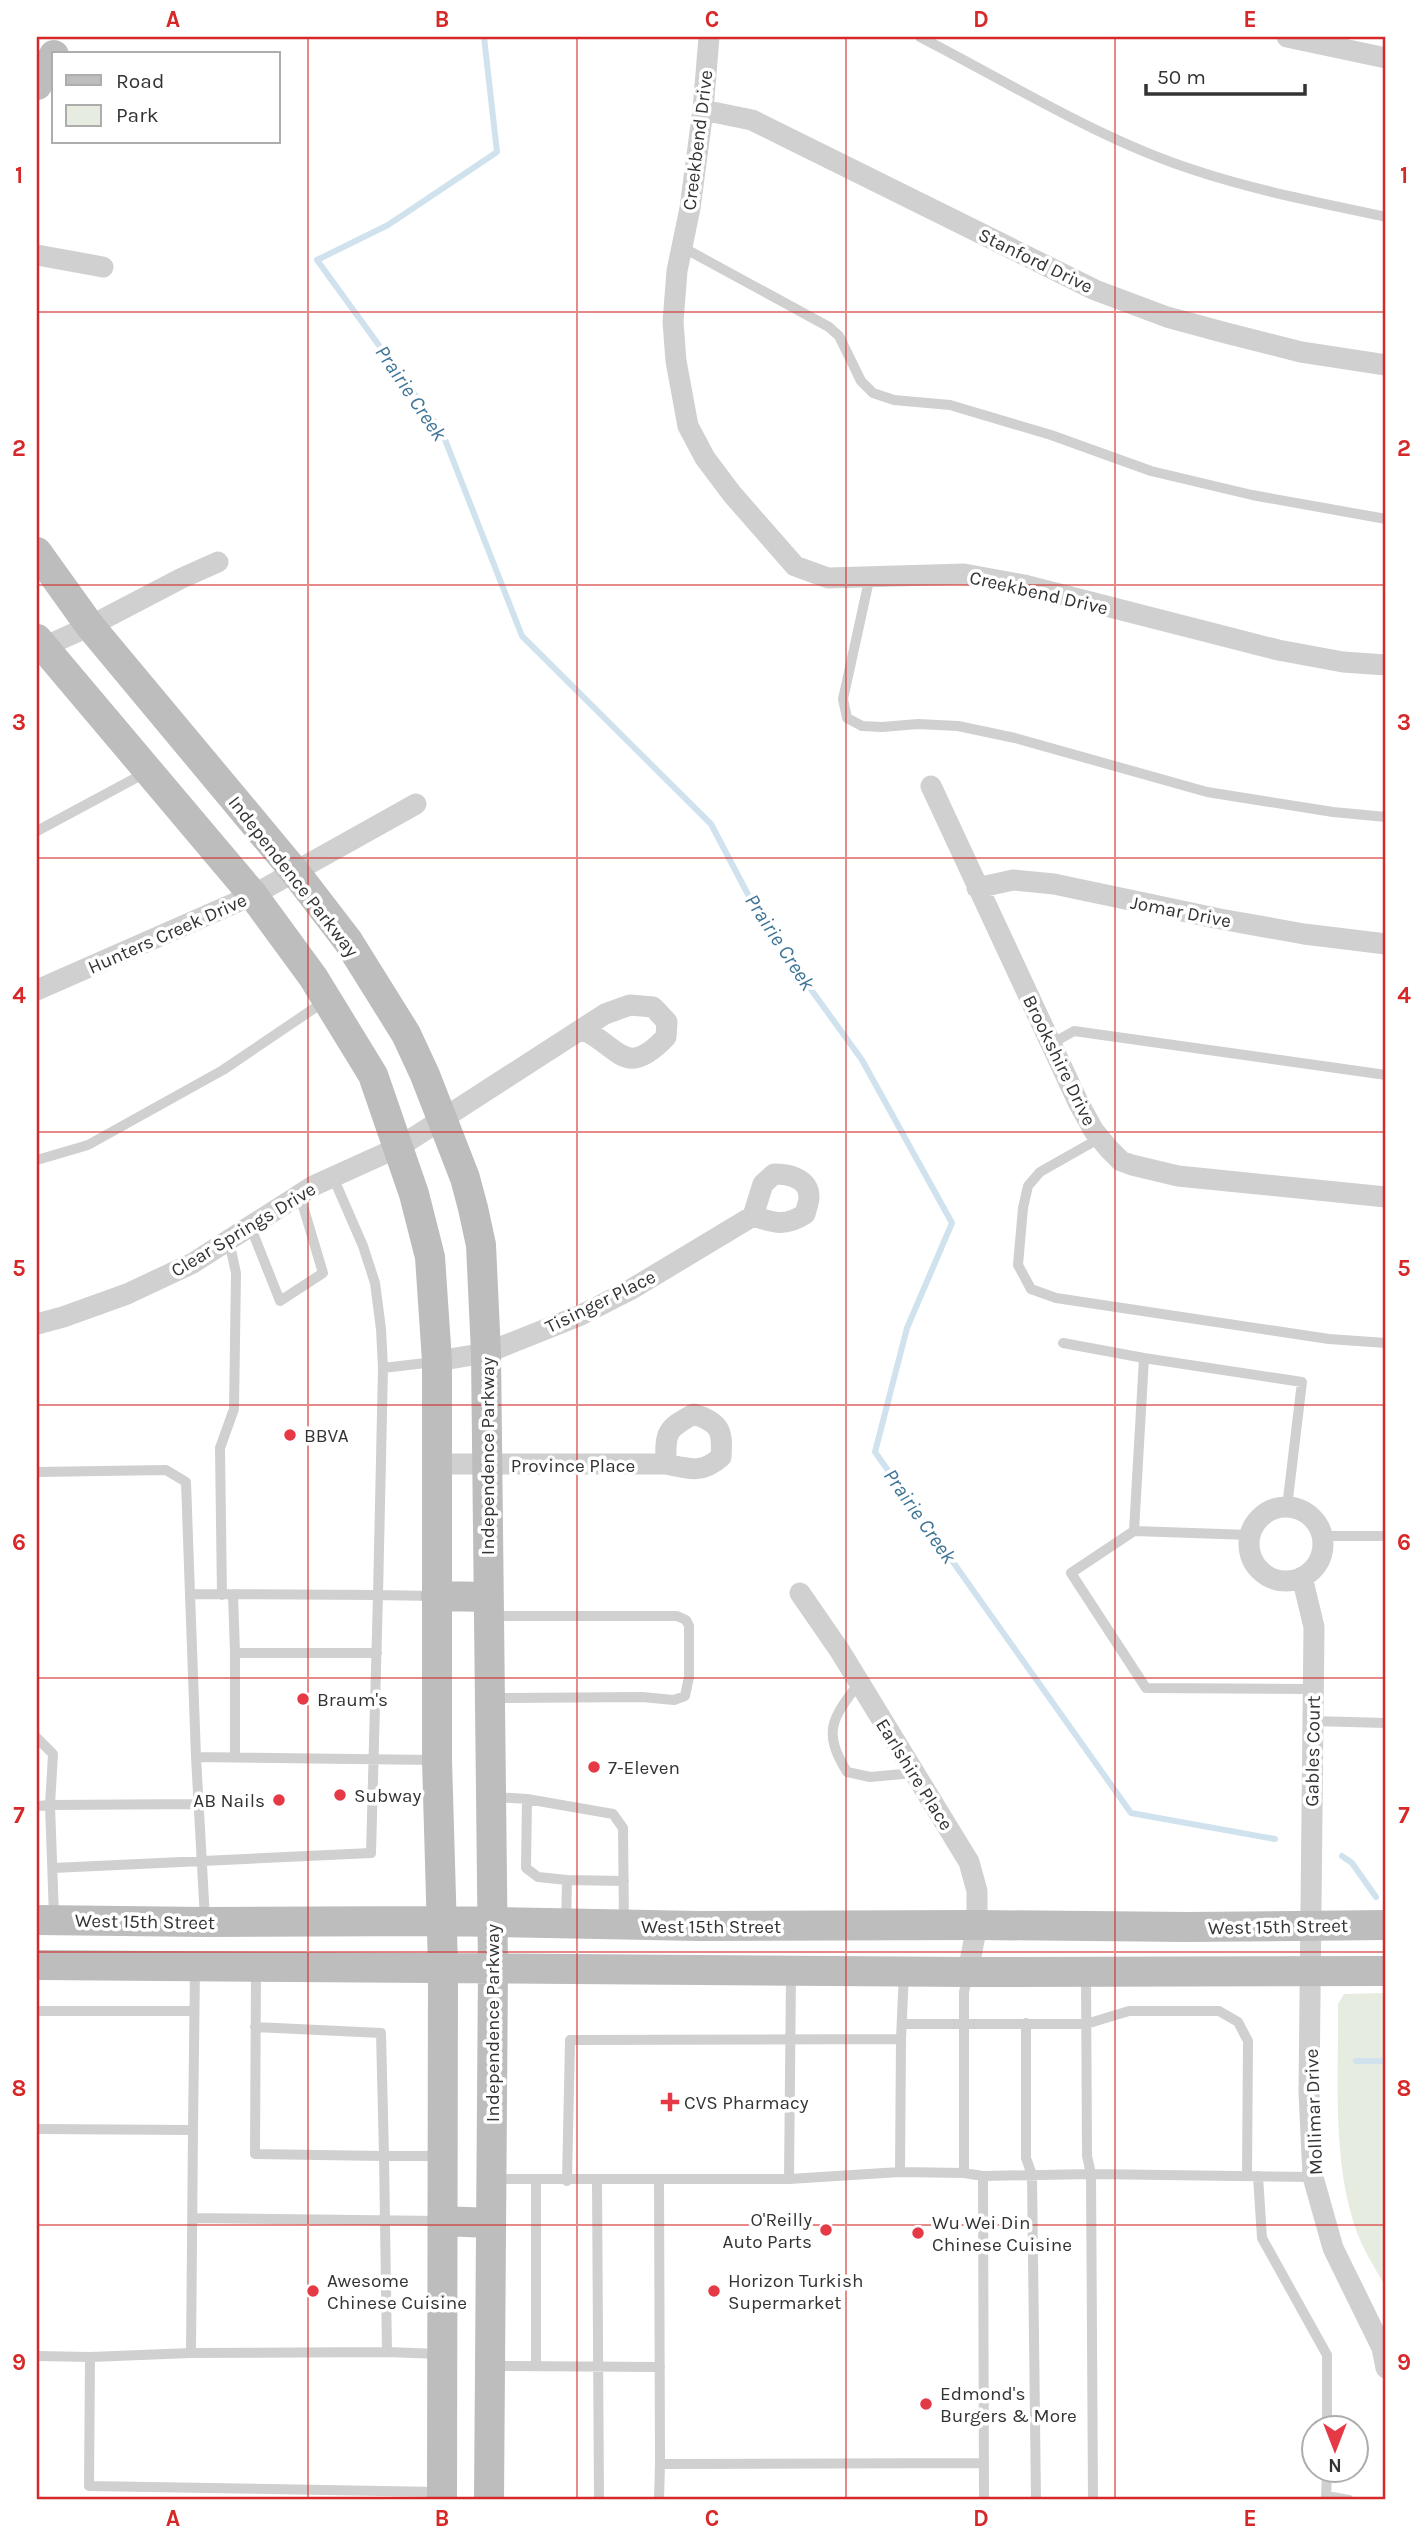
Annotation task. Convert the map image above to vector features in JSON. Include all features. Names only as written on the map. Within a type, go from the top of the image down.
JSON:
[{"type":"main road","points":[[37,85],[52,60]]},
{"type":"main road","name":"Independence Parkway","points":[[37,552],[90,626],[295,872],[348,941],[406,1034],[425,1075],[465,1178],[481,1245],[486,1353],[493,1968],[489,2500]]},
{"type":"main road","points":[[38,646],[253,895],[313,977],[373,1076],[399,1147],[430,1257],[437,1362],[437,1760],[443,1966],[442,2496]]},
{"type":"main road","points":[[436,1596],[488,1606]]},
{"type":"main road","name":"West 15th Street","points":[[45,1920],[442,1921],[566,1925],[1386,1925]]},
{"type":"main road","points":[[37,1965],[968,1972],[1386,1971]]},
{"type":"main road","points":[[442,2221],[491,2223]]},
{"type":"street","name":"Creekbend Drive","points":[[709,37],[690,208],[677,271],[673,322],[676,361],[688,426],[705,458],[732,494],[795,566],[828,578],[964,574],[1024,585],[1278,650],[1343,662],[1386,665]]},
{"type":"street","points":[[1287,37],[1386,58]]},
{"type":"street","name":"Stanford Drive","points":[[702,110],[752,120],[1095,290],[1143,308],[1301,352],[1386,365]]},
{"type":"street","points":[[37,255],[103,268]]},
{"type":"street","points":[[38,646],[90,626],[181,578],[218,562]]},
{"type":"street","name":"Brookshire Drive","points":[[931,786],[1079,1104],[1100,1138],[1121,1161],[1178,1176],[1386,1198]]},
{"type":"street","name":"Hunters Creek Drive","points":[[37,990],[253,895],[416,804]]},
{"type":"street","name":"Jomar Drive","points":[[977,888],[1013,880],[1054,884],[1220,919],[1304,934],[1386,944]]},
{"type":"street","name":"Clear Springs Drive","points":[[37,1324],[127,1294],[193,1263],[300,1196],[399,1147],[582,1029]]},
{"type":"street","name":"Tisinger Place","points":[[437,1362],[486,1353],[581,1315],[753,1216]]},
{"type":"street","name":"Province Place","points":[[437,1464],[666,1464]]},
{"type":"street","points":[[1286,1507],[1299,1509],[1310,1515],[1323,1536],[1323,1548],[1320,1560],[1312,1570],[1302,1577],[1279,1580],[1259,1569],[1252,1559],[1250,1535],[1263,1515],[1286,1507]]},
{"type":"street","name":"Gables Court","points":[[1302,1577],[1314,1627],[1311,1926]]},
{"type":"street","name":"Earlshire Place","points":[[800,1592],[969,1862],[978,1891],[977,1925],[968,1972]]},
{"type":"street","name":"Mollimar Drive","points":[[1311,1926],[1310,2092],[1313,2177],[1333,2248],[1382,2348],[1386,2368]]},
{"type":"lane","points":[[920,37],[1114,138],[1192,170],[1277,194],[1386,217]]},
{"type":"lane","points":[[682,247],[829,327],[839,336],[861,381],[873,393],[883,397],[950,405],[1051,435],[1151,471],[1252,495],[1386,519]]},
{"type":"lane","points":[[870,576],[844,699],[847,718],[862,726],[958,726],[1015,738],[1207,792],[1333,812],[1386,817]]},
{"type":"lane","points":[[37,831],[148,771]]},
{"type":"lane","points":[[37,1160],[88,1145],[223,1070],[327,1000]]},
{"type":"lane","points":[[1051,1044],[1074,1031],[1386,1075]]},
{"type":"lane","points":[[1100,1138],[1040,1172],[1028,1186],[1023,1208],[1018,1265],[1031,1289],[1056,1298],[1329,1339],[1386,1343]]},
{"type":"lane","points":[[53,1868],[371,1853],[383,1367],[381,1329],[375,1283],[363,1246],[334,1177]]},
{"type":"lane","points":[[251,1227],[280,1301],[323,1273],[300,1196]]},
{"type":"lane","points":[[229,1241],[236,1273],[234,1409],[220,1448],[228,1594],[235,1653],[235,1757]]},
{"type":"lane","points":[[1063,1343],[1302,1382],[1286,1507]]},
{"type":"lane","points":[[1134,1531],[1144,1358]]},
{"type":"lane","points":[[383,1367],[437,1362]]},
{"type":"lane","points":[[37,1472],[166,1470],[186,1482],[205,1922]]},
{"type":"lane","points":[[1250,1535],[1134,1531],[1071,1573],[1146,1688],[1313,1689]]},
{"type":"lane","points":[[1323,1536],[1386,1536]]},
{"type":"lane","points":[[190,1594],[436,1596]]},
{"type":"lane","points":[[488,1606],[677,1616],[686,1620],[689,1626],[689,1676],[685,1696],[674,1700],[642,1697],[490,1698]]},
{"type":"lane","points":[[235,1653],[377,1653]]},
{"type":"lane","points":[[859,1683],[840,1708],[831,1730],[834,1751],[847,1772],[870,1777],[914,1773]]},
{"type":"lane","points":[[1313,1721],[1386,1723]]},
{"type":"lane","points":[[37,1738],[53,1754],[50,1805],[53,1868],[45,1920]]},
{"type":"lane","points":[[196,1757],[437,1760]]},
{"type":"lane","points":[[491,1797],[527,1799],[613,1814],[623,1828],[624,1925]]},
{"type":"lane","points":[[527,1799],[526,1868],[538,1877],[624,1881]]},
{"type":"lane","points":[[37,1806],[198,1804]]},
{"type":"lane","points":[[566,1925],[567,1880]]},
{"type":"lane","points":[[191,2353],[195,1965]]},
{"type":"lane","points":[[256,1965],[255,2154],[443,2156]]},
{"type":"lane","points":[[789,2179],[791,1971]]},
{"type":"lane","points":[[900,2172],[904,1971]]},
{"type":"lane","points":[[964,2173],[964,1992],[968,1972]]},
{"type":"lane","points":[[1086,1972],[1087,2156],[1091,2175],[1093,2500]]},
{"type":"lane","points":[[37,2011],[194,2011]]},
{"type":"lane","points":[[904,2024],[1086,2024],[1129,2011],[1219,2011],[1238,2022],[1248,2040],[1252,2176],[1262,2238],[1327,2355],[1327,2414]]},
{"type":"lane","points":[[1026,2024],[1026,2158],[1031,2175],[1035,2500]]},
{"type":"lane","points":[[255,2027],[381,2033],[387,2352]]},
{"type":"lane","points":[[567,2181],[570,2040],[901,2039]]},
{"type":"lane","points":[[37,2129],[192,2130]]},
{"type":"lane","points":[[492,2179],[789,2179],[900,2172],[983,2176],[1313,2177]]},
{"type":"lane","points":[[983,2176],[984,2500]]},
{"type":"lane","points":[[659,2179],[659,2500]]},
{"type":"lane","points":[[536,2180],[536,2365]]},
{"type":"lane","points":[[597,2180],[598,2500]]},
{"type":"lane","points":[[192,2218],[442,2221]]},
{"type":"lane","points":[[37,2356],[387,2352],[442,2354]]},
{"type":"lane","points":[[90,2357],[89,2486],[442,2496]]},
{"type":"lane","points":[[490,2366],[660,2367]]},
{"type":"lane","points":[[660,2464],[984,2463]]},
{"type":"lane","points":[[1326,2498],[1349,2500]]},
{"type":"green space","points":[[1386,1993],[1386,2288],[1358,2235],[1344,2179],[1338,2121],[1338,2004],[1344,1994]]},
{"type":"waterway","name":"Prairie Creek","points":[[484,37],[497,152],[388,225],[317,260],[442,432],[522,636],[711,824],[763,923],[862,1060],[952,1223],[907,1328],[875,1452],[1131,1813],[1275,1839]]},
{"type":"waterway","name":"Prairie Creek","points":[[1342,1856],[1352,1863],[1376,1897]]},
{"type":"waterway","points":[[1356,2061],[1386,2061]]},
{"type":"place","name":"BBVA","points":[[290,1435]]},
{"type":"place","name":"Braum's","points":[[303,1699]]},
{"type":"place","name":"7-Eleven","points":[[594,1767]]},
{"type":"place","name":"Subway","points":[[340,1795]]},
{"type":"place","name":"AB Nails","points":[[279,1800]]},
{"type":"place","name":"CVS Pharmacy","points":[[670,2102]]},
{"type":"place","name":"O'Reilly Auto Parts","points":[[826,2230]]},
{"type":"place","name":"Wu Wei Din Chinese Cuisine","points":[[918,2233]]},
{"type":"place","name":"Awesome Chinese Cuisine","points":[[313,2291]]},
{"type":"place","name":"Horizon Turkish Supermarket","points":[[714,2291]]},
{"type":"place","name":"Edmond's Burgers & More","points":[[926,2404]]}]
